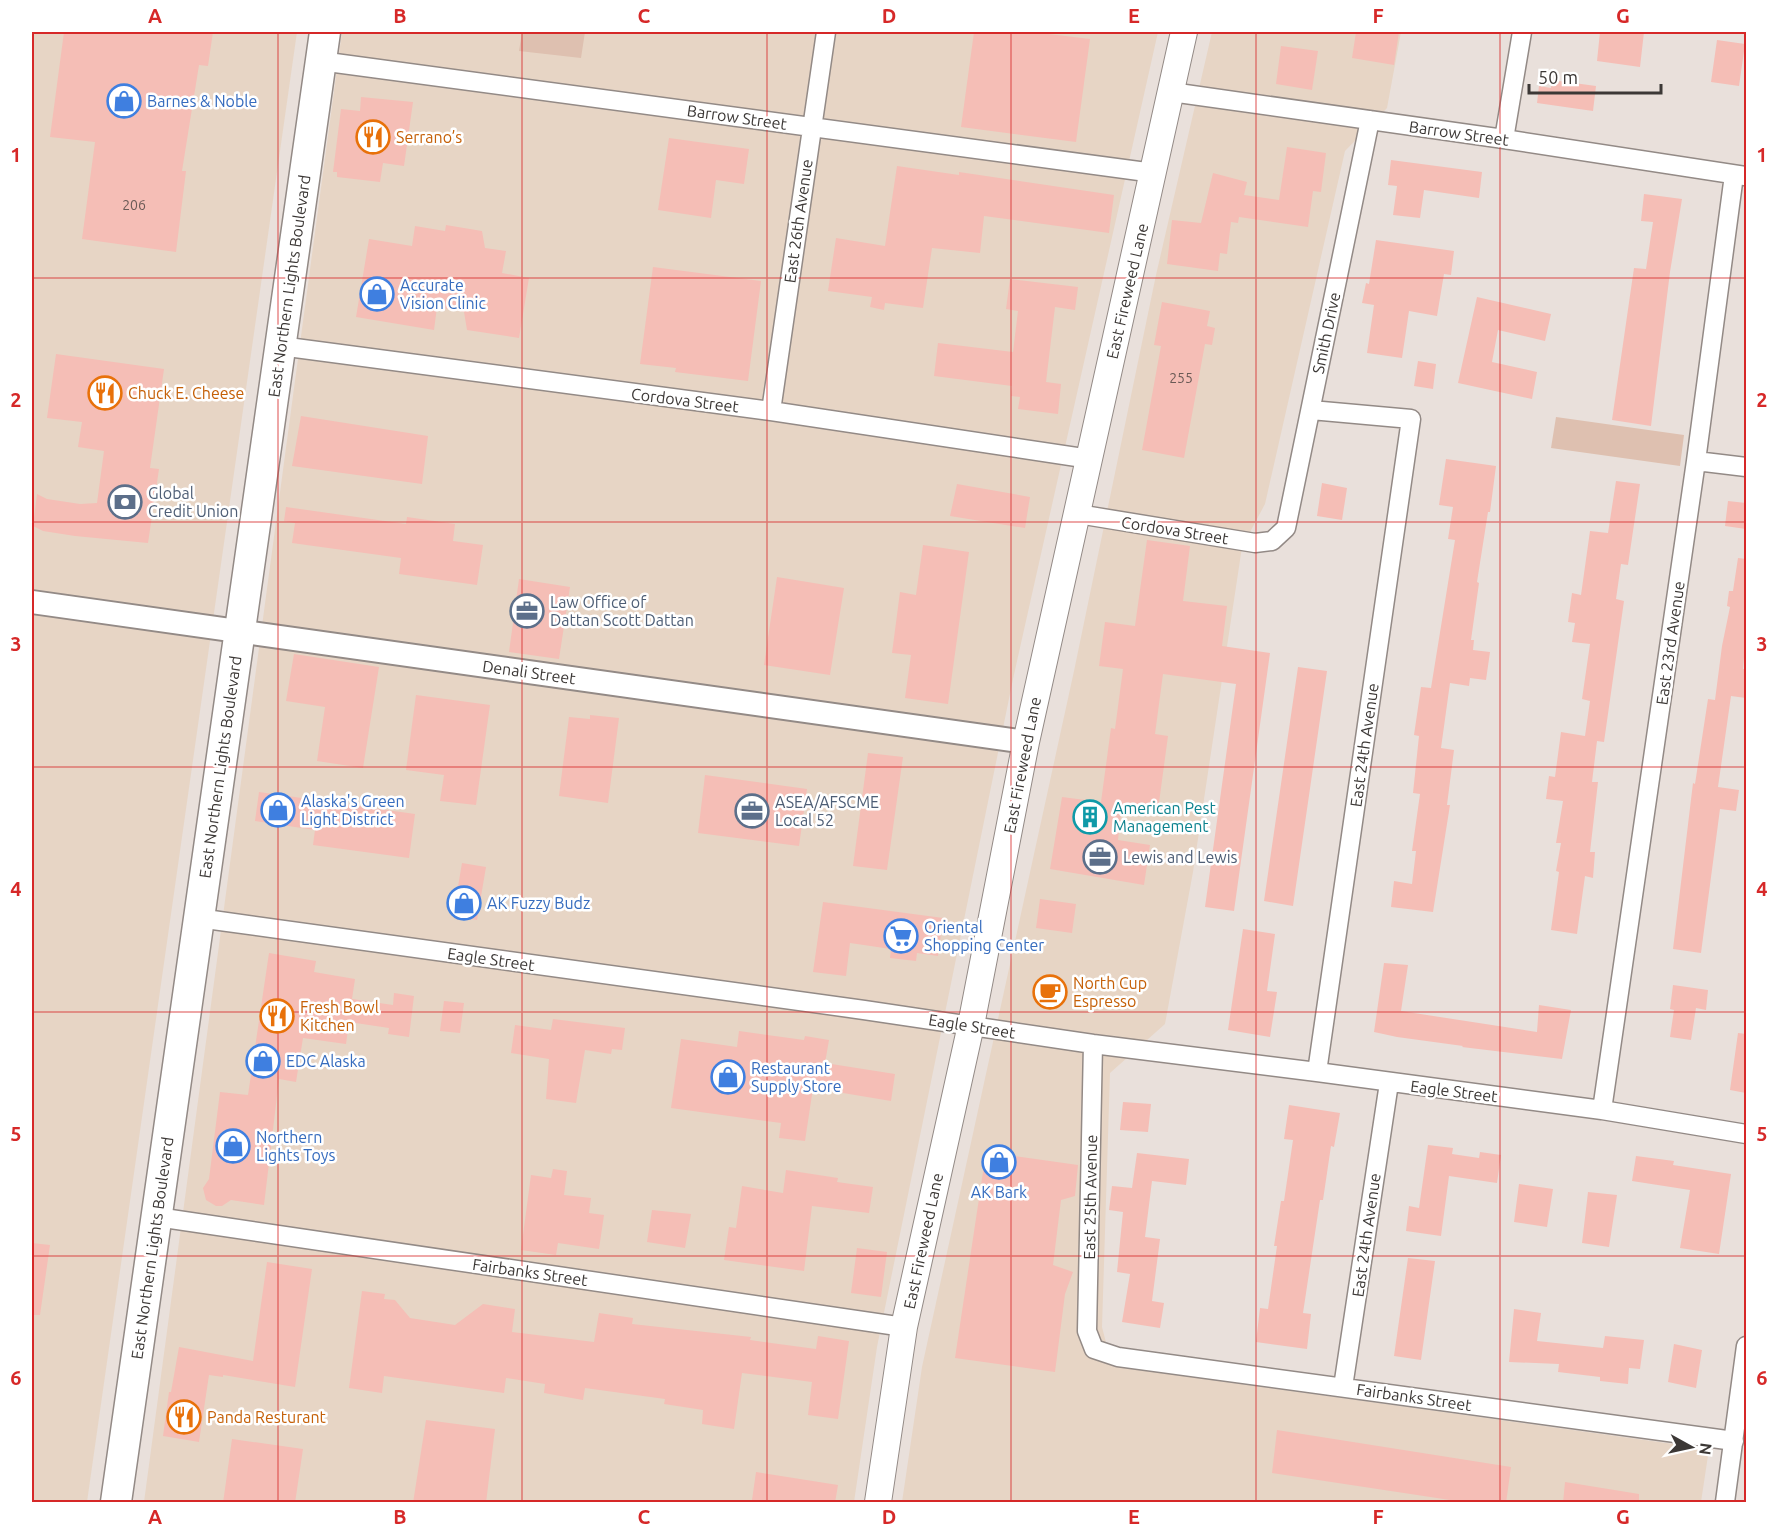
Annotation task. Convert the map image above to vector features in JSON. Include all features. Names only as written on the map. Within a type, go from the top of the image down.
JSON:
[{"type":"main road","name":"East Northern Lights Boulevard","points":[[116,1503],[325,32]]},
{"type":"main road","name":"East Fireweed Lane","points":[[878,1503],[904,1327],[971,1025],[1026,742],[1184,32]]},
{"type":"street","name":"East 26th Avenue","points":[[771,411],[826,32]]},
{"type":"street","points":[[1504,139],[1522,32]]},
{"type":"street","name":"Barrow Street","points":[[320,61],[1154,173]]},
{"type":"street","name":"Barrow Street","points":[[1171,92],[1504,139],[1740,176]]},
{"type":"street","name":"Smith Drive","points":[[1272,541],[1286,528],[1370,120]]},
{"type":"street","name":"East 23rd Avenue","points":[[1602,1110],[1696,461],[1740,176]]},
{"type":"street","name":"Cordova Street","points":[[280,346],[771,411],[1090,459]]},
{"type":"street","name":"East 24th Avenue","points":[[1311,410],[1411,419],[1317,1072]]},
{"type":"street","points":[[1696,461],[1746,467]]},
{"type":"street","name":"Cordova Street","points":[[1078,514],[1255,543],[1272,541]]},
{"type":"street","name":"Denali Street","points":[[32,602],[1026,742]]},
{"type":"street","name":"Eagle Street","points":[[198,918],[971,1025],[1093,1044],[1602,1110],[1746,1134]]},
{"type":"street","name":"East 25th Avenue","points":[[1093,1044],[1087,1331],[1095,1349]]},
{"type":"street","name":"East 24th Avenue","points":[[1343,1387],[1389,1083]]},
{"type":"street","name":"Fairbanks Street","points":[[157,1217],[904,1327]]},
{"type":"street","points":[[1725,1503],[1743,1390],[1746,1346]]},
{"type":"street","name":"Fairbanks Street","points":[[1095,1349],[1118,1357],[1734,1441]]},
{"type":"shaded area","points":[[32,32],[297,32],[87,1502],[32,1502]]},
{"type":"shaded area","points":[[342,32],[1158,32],[1013,679],[877,1347],[854,1502],[144,1502]]},
{"type":"shaded area","points":[[522,32],[585,32],[581,58],[519,51]]},
{"type":"shaded area","points":[[1212,32],[1401,32],[1387,108],[1345,151],[1265,504],[1242,547],[1193,872],[1165,1024],[1110,1073],[1102,1327],[1112,1366],[1709,1449],[1701,1502],[902,1502],[922,1367],[1074,671],[1156,275]]},
{"type":"shaded area","points":[[1556,417],[1684,435],[1680,466],[1551,448]]},
{"type":"building","name":"Barnes & Noble","points":[[64,32],[213,32],[208,66],[199,65],[182,171],[186,171],[176,252],[82,239],[95,142],[50,137]]},
{"type":"building","points":[[974,32],[1032,32],[1090,39],[1076,142],[961,127]]},
{"type":"building","points":[[1356,32],[1399,32],[1394,65],[1352,58]]},
{"type":"building","points":[[1600,32],[1644,32],[1640,67],[1597,61]]},
{"type":"building","points":[[1717,40],[1745,44],[1739,86],[1711,82]]},
{"type":"building","points":[[1281,46],[1318,51],[1312,90],[1276,84]]},
{"type":"building","points":[[1552,80],[1596,86],[1593,111],[1537,103],[1539,86],[1551,88]]},
{"type":"building","name":"Serrano’s","points":[[361,97],[413,102],[404,166],[383,163],[380,182],[337,177],[337,172],[333,172],[341,109],[360,111]]},
{"type":"building","points":[[669,138],[749,149],[744,184],[716,180],[711,218],[658,210]]},
{"type":"building","points":[[1287,147],[1326,153],[1321,192],[1313,191],[1308,227],[1239,217],[1238,223],[1231,222],[1227,254],[1220,253],[1218,271],[1167,264],[1172,220],[1201,223],[1213,173],[1247,182],[1244,195],[1279,200]]},
{"type":"building","points":[[1391,160],[1482,172],[1479,198],[1424,190],[1420,218],[1393,215],[1397,186],[1388,185]]},
{"type":"building","points":[[897,166],[959,175],[959,172],[1114,195],[1109,233],[984,216],[980,253],[932,248],[923,308],[885,303],[884,310],[870,307],[872,297],[828,291],[836,238],[885,246]]},
{"type":"building","points":[[1644,194],[1682,199],[1670,272],[1651,426],[1612,420],[1634,268],[1646,269],[1653,222],[1641,221]]},
{"type":"building","points":[[446,225],[482,231],[485,248],[506,251],[502,273],[529,278],[519,338],[467,330],[464,312],[437,307],[434,330],[356,317],[369,239],[412,246],[415,226],[445,231]]},
{"type":"building","points":[[1376,240],[1454,251],[1451,275],[1444,274],[1437,316],[1409,311],[1402,358],[1367,353],[1374,305],[1362,303],[1366,283],[1369,284]]},
{"type":"building","points":[[653,267],[761,281],[748,381],[675,372],[676,368],[640,364]]},
{"type":"building","points":[[1010,279],[1078,287],[1075,310],[1055,307],[1046,382],[1061,384],[1058,414],[1018,409],[1020,397],[1011,396],[1012,386],[934,376],[938,343],[1013,352],[1018,311],[1006,309]]},
{"type":"building","points":[[1477,297],[1551,314],[1545,341],[1498,330],[1492,362],[1537,372],[1532,399],[1458,383]]},
{"type":"building","points":[[1162,302],[1210,311],[1207,326],[1215,328],[1212,345],[1205,344],[1184,458],[1142,450],[1161,346],[1154,345]]},
{"type":"building","points":[[56,354],[164,369],[150,468],[159,469],[148,543],[75,536],[43,531],[33,526],[37,494],[47,499],[80,504],[97,503],[104,451],[78,447],[82,422],[47,418]]},
{"type":"building","points":[[1418,361],[1436,364],[1433,389],[1414,386]]},
{"type":"building","points":[[301,416],[428,436],[422,484],[292,466]]},
{"type":"building","points":[[1446,459],[1496,466],[1477,582],[1479,583],[1471,640],[1474,640],[1473,650],[1490,652],[1486,680],[1470,678],[1469,686],[1450,683],[1441,748],[1454,750],[1447,805],[1450,805],[1433,912],[1391,907],[1394,881],[1412,884],[1416,851],[1412,851],[1420,794],[1413,793],[1419,736],[1414,735],[1421,687],[1431,688],[1455,540],[1448,539],[1453,507],[1439,505]]},
{"type":"building","points":[[1616,481],[1640,484],[1628,565],[1621,564],[1616,599],[1624,601],[1604,742],[1597,741],[1592,782],[1598,782],[1590,852],[1595,852],[1593,878],[1585,876],[1577,934],[1551,930],[1561,843],[1556,843],[1563,801],[1546,799],[1549,776],[1555,777],[1561,732],[1585,736],[1590,701],[1582,699],[1590,644],[1572,642],[1575,623],[1568,622],[1572,593],[1581,595],[1590,531],[1608,533]]},
{"type":"building","points":[[1322,483],[1347,488],[1342,520],[1317,516]]},
{"type":"building","points":[[957,484],[1030,497],[1025,528],[950,516]]},
{"type":"building","points":[[1728,501],[1746,503],[1746,529],[1725,526]]},
{"type":"building","points":[[286,507],[406,524],[407,517],[455,524],[453,541],[483,545],[477,585],[399,574],[401,558],[292,543],[295,523],[284,521]]},
{"type":"building","points":[[1147,540],[1190,546],[1183,601],[1227,606],[1222,646],[1270,653],[1234,911],[1205,907],[1236,684],[1163,674],[1155,734],[1168,736],[1158,810],[1122,805],[1118,840],[1150,845],[1144,885],[1050,869],[1062,797],[1101,802],[1111,728],[1115,729],[1123,669],[1099,666],[1105,622],[1135,626]]},
{"type":"building","points":[[923,545],[969,552],[948,704],[905,698],[911,655],[892,653],[900,592],[916,595]]},
{"type":"building","points":[[1738,558],[1746,559],[1746,634],[1743,669],[1746,669],[1746,698],[1731,696],[1718,787],[1739,790],[1736,811],[1720,809],[1701,953],[1673,949],[1693,783],[1695,784],[1708,699],[1715,700],[1730,607],[1727,606],[1729,591],[1733,591]]},
{"type":"building","points":[[777,577],[844,588],[830,675],[764,665]]},
{"type":"building","points":[[519,579],[570,587],[559,659],[509,652]]},
{"type":"building","points":[[294,654],[379,667],[363,768],[317,761],[325,707],[286,701]]},
{"type":"building","points":[[1298,667],[1327,671],[1293,906],[1264,901]]},
{"type":"building","points":[[416,695],[490,705],[476,805],[440,801],[444,775],[406,770]]},
{"type":"building","points":[[590,715],[619,718],[608,803],[559,796],[569,717],[590,719]]},
{"type":"building","points":[[868,753],[903,757],[887,870],[853,866]]},
{"type":"building","name":"ASEA/AFSCME Local 52","points":[[705,775],[807,789],[799,846],[698,833]]},
{"type":"building","points":[[259,792],[415,814],[409,858],[313,845],[315,830],[255,821]]},
{"type":"building","points":[[462,863],[486,867],[477,920],[453,916]]},
{"type":"building","points":[[1040,899],[1076,904],[1072,933],[1036,928]]},
{"type":"building","points":[[823,902],[943,918],[938,956],[917,953],[916,961],[890,958],[891,949],[850,943],[846,976],[813,972]]},
{"type":"building","points":[[1243,929],[1275,934],[1267,991],[1277,992],[1270,1037],[1228,1030]]},
{"type":"building","points":[[269,953],[316,961],[314,972],[355,979],[352,999],[393,1005],[394,993],[414,996],[409,1037],[388,1034],[389,1028],[349,1022],[346,1044],[303,1038],[296,1082],[279,1079],[264,1205],[231,1200],[222,1206],[216,1206],[206,1200],[203,1188],[209,1179],[220,1092],[248,1095]]},
{"type":"building","points":[[1384,963],[1408,965],[1401,1011],[1537,1032],[1539,1005],[1571,1010],[1562,1059],[1462,1047],[1374,1032]]},
{"type":"building","points":[[1673,985],[1708,990],[1706,1010],[1696,1008],[1691,1040],[1670,1037],[1674,1010],[1670,1009]]},
{"type":"building","points":[[444,1001],[464,1003],[460,1033],[440,1031]]},
{"type":"building","points":[[553,1019],[625,1028],[622,1050],[612,1049],[611,1054],[585,1050],[576,1103],[546,1099],[549,1059],[511,1053],[515,1025],[551,1030]]},
{"type":"building","points":[[739,1031],[804,1040],[805,1036],[829,1040],[825,1063],[895,1074],[891,1101],[813,1088],[805,1141],[779,1138],[781,1123],[671,1108],[681,1039],[737,1047]]},
{"type":"building","points":[[1738,1033],[1746,1034],[1746,1093],[1730,1090]]},
{"type":"building","points":[[1123,1102],[1151,1104],[1148,1132],[1120,1130]]},
{"type":"building","points":[[1289,1105],[1340,1113],[1334,1147],[1331,1146],[1323,1200],[1320,1200],[1303,1313],[1311,1314],[1307,1349],[1256,1342],[1260,1308],[1268,1309],[1277,1246],[1274,1246],[1281,1201],[1284,1201],[1293,1140],[1284,1139]]},
{"type":"building","points":[[1428,1145],[1453,1148],[1452,1154],[1479,1158],[1480,1152],[1501,1155],[1497,1183],[1449,1176],[1441,1236],[1406,1231],[1409,1206],[1419,1208]]},
{"type":"building","points":[[986,1152],[1078,1165],[1075,1196],[1061,1200],[1053,1265],[1073,1272],[1065,1294],[1055,1372],[955,1358]]},
{"type":"building","points":[[1137,1153],[1189,1159],[1186,1185],[1152,1181],[1145,1237],[1160,1239],[1152,1301],[1164,1303],[1160,1328],[1122,1322],[1130,1274],[1117,1272],[1123,1212],[1109,1210],[1112,1186],[1132,1188]]},
{"type":"building","points":[[1636,1156],[1674,1161],[1673,1165],[1731,1174],[1719,1254],[1680,1248],[1690,1190],[1632,1181]]},
{"type":"building","points":[[553,1169],[567,1171],[564,1195],[591,1198],[589,1213],[604,1215],[599,1249],[558,1243],[556,1255],[521,1250],[531,1175],[551,1178]]},
{"type":"building","points":[[786,1170],[838,1178],[837,1182],[873,1187],[869,1213],[812,1206],[804,1271],[724,1260],[729,1227],[736,1228],[742,1186],[783,1193]]},
{"type":"building","points":[[1519,1184],[1553,1189],[1547,1227],[1514,1222]]},
{"type":"building","points":[[1588,1192],[1617,1195],[1609,1247],[1582,1243]]},
{"type":"building","points":[[652,1210],[691,1214],[685,1248],[647,1242]]},
{"type":"building","points":[[32,1243],[50,1245],[40,1315],[32,1315]]},
{"type":"building","points":[[857,1248],[887,1252],[881,1297],[851,1293]]},
{"type":"building","points":[[1408,1258],[1435,1261],[1421,1360],[1394,1356]]},
{"type":"building","points":[[267,1262],[312,1269],[295,1387],[223,1375],[223,1377],[209,1375],[199,1442],[163,1436],[169,1392],[171,1392],[179,1347],[253,1361]]},
{"type":"building","points":[[362,1291],[385,1294],[384,1299],[395,1300],[410,1318],[455,1325],[483,1304],[515,1309],[512,1332],[594,1342],[599,1313],[633,1318],[632,1324],[751,1337],[750,1340],[816,1349],[818,1336],[849,1341],[838,1419],[808,1415],[812,1382],[742,1373],[734,1429],[702,1424],[703,1410],[664,1404],[665,1399],[585,1388],[583,1400],[544,1393],[545,1384],[506,1378],[504,1393],[384,1376],[382,1393],[349,1388]]},
{"type":"building","points":[[1514,1309],[1541,1313],[1537,1341],[1603,1348],[1605,1336],[1644,1340],[1640,1369],[1629,1368],[1628,1384],[1600,1381],[1600,1377],[1558,1372],[1559,1364],[1509,1362]]},
{"type":"building","points":[[1674,1344],[1702,1350],[1696,1388],[1668,1382]]},
{"type":"building","points":[[426,1420],[495,1429],[486,1503],[413,1503]]},
{"type":"building","points":[[1277,1430],[1511,1467],[1506,1503],[1470,1503],[1272,1473]]},
{"type":"building","points":[[232,1439],[303,1449],[295,1503],[223,1503]]},
{"type":"building","points":[[756,1472],[838,1485],[835,1503],[770,1503],[752,1500]]},
{"type":"building","points":[[1565,1482],[1639,1494],[1639,1503],[1563,1503]]},
{"type":"place","name":"Barnes & Noble","points":[[124,101]]},
{"type":"place","name":"Serrano’s","points":[[373,137]]},
{"type":"place","name":"Accurate Vision Clinic","points":[[377,294]]},
{"type":"place","name":"Chuck E. Cheese","points":[[105,393]]},
{"type":"place","name":"Global Credit Union","points":[[125,502]]},
{"type":"place","name":"Law Office of Dattan Scott Dattan","points":[[527,611]]},
{"type":"place","name":"Alaska's Green Light District","points":[[278,810]]},
{"type":"place","name":"ASEA/AFSCME Local 52","points":[[752,811]]},
{"type":"place","name":"American Pest Management","points":[[1090,817]]},
{"type":"place","name":"Lewis and Lewis","points":[[1100,857]]},
{"type":"place","name":"AK Fuzzy Budz","points":[[464,903]]},
{"type":"place","name":"Oriental Shopping Center","points":[[901,936]]},
{"type":"place","name":"North Cup Espresso","points":[[1050,992]]},
{"type":"place","name":"Fresh Bowl Kitchen","points":[[277,1016]]},
{"type":"place","name":"EDC Alaska","points":[[263,1061]]},
{"type":"place","name":"Restaurant Supply Store","points":[[728,1077]]},
{"type":"place","name":"Northern Lights Toys","points":[[233,1146]]},
{"type":"place","name":"AK Bark","points":[[999,1162]]},
{"type":"place","name":"Panda Resturant","points":[[184,1417]]}]
